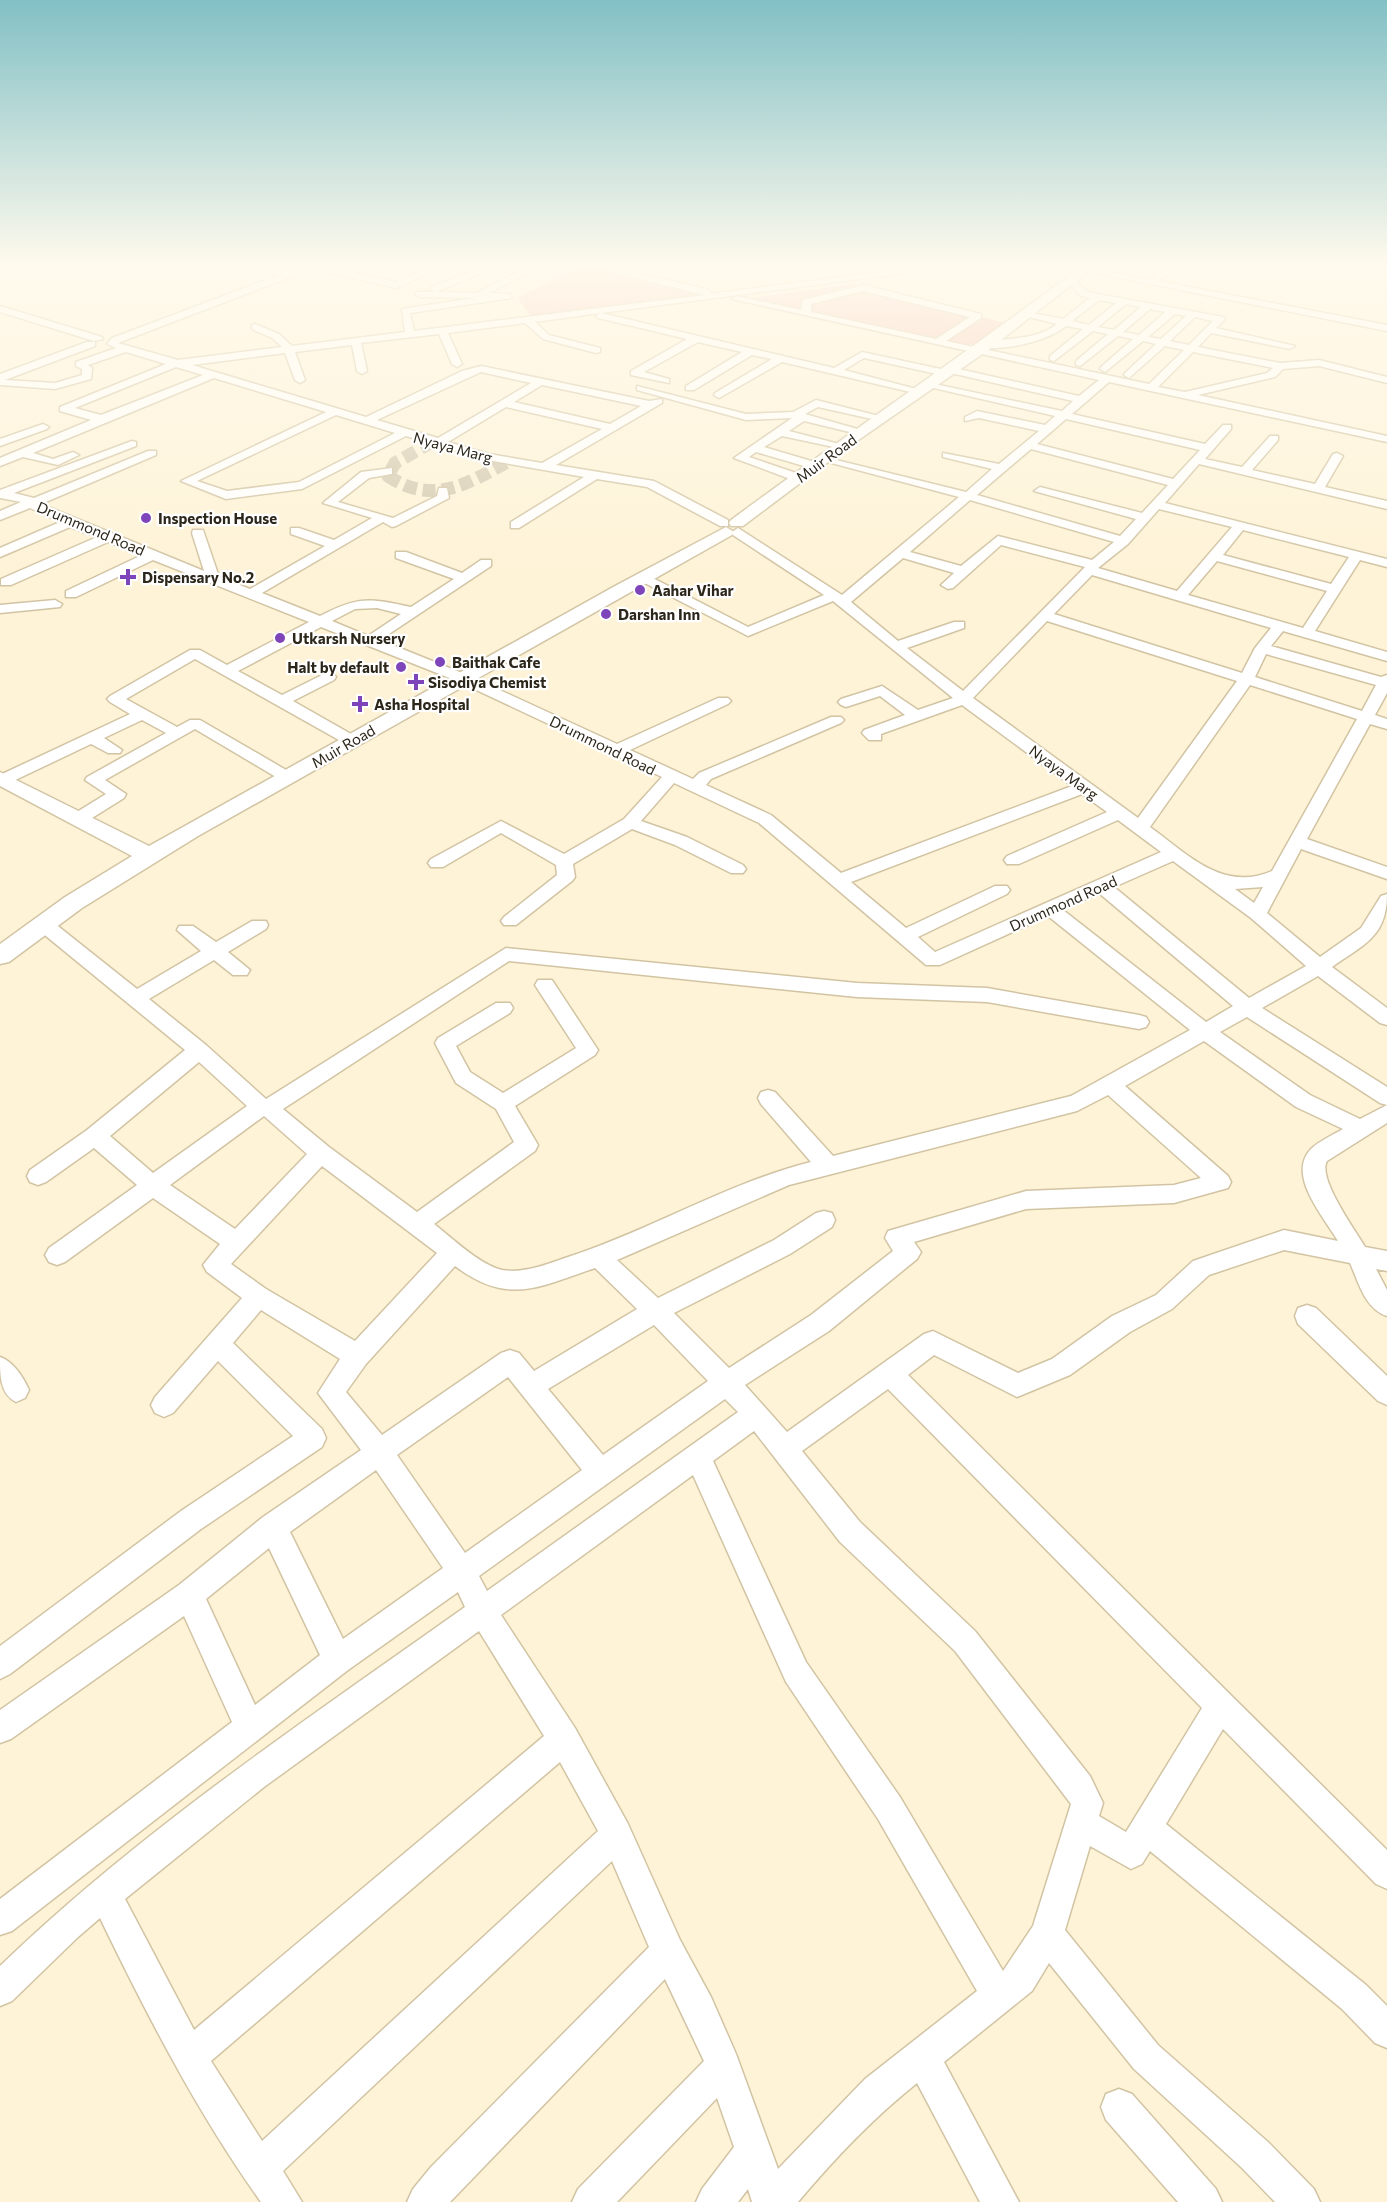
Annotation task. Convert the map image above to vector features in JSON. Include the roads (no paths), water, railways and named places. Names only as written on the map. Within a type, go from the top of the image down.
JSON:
[{"type":"main road","name":"Muir Road","points":[[0,956],[42,923],[150,856],[731,527],[839,447],[951,369]]},
{"type":"main road","points":[[2,779],[150,856]]},
{"type":"street","points":[[0,380],[28,369]]},
{"type":"street","points":[[0,380],[44,388],[73,384],[87,377],[87,369]]},
{"type":"street","points":[[102,419],[64,409],[162,369]]},
{"type":"street","name":"Nyaya Marg","points":[[190,369],[487,457],[650,484],[731,527],[839,599],[896,647],[964,699],[1257,914],[1319,967],[1387,1018]]},
{"type":"street","points":[[296,369],[300,380]]},
{"type":"street","points":[[643,369],[635,373],[732,399]]},
{"type":"street","points":[[690,388],[722,369]]},
{"type":"street","points":[[719,395],[763,369]]},
{"type":"street","points":[[826,369],[1063,415],[1207,448]]},
{"type":"street","points":[[836,371],[840,369]]},
{"type":"street","points":[[936,369],[1082,400]]},
{"type":"street","points":[[1023,369],[1043,376]]},
{"type":"street","points":[[1054,369],[1387,439]]},
{"type":"street","points":[[642,578],[748,632],[839,599],[900,553],[1029,445],[1082,400],[1111,369]]},
{"type":"street","points":[[1130,375],[1136,369]]},
{"type":"street","points":[[1150,389],[1170,369]]},
{"type":"street","points":[[1102,379],[1152,399],[1184,396],[1271,375],[1277,369]]},
{"type":"street","points":[[1342,369],[1387,380]]},
{"type":"street","points":[[365,422],[475,370],[488,370],[651,405]]},
{"type":"street","points":[[655,379],[665,373]]},
{"type":"street","points":[[0,462],[212,375]]},
{"type":"street","points":[[438,443],[541,381]]},
{"type":"street","points":[[641,388],[746,417],[801,414],[871,425]]},
{"type":"street","points":[[545,466],[670,396]]},
{"type":"street","points":[[505,402],[560,413],[614,428]]},
{"type":"street","points":[[334,412],[186,481],[226,495],[302,485],[403,433]]},
{"type":"street","points":[[798,478],[741,458],[781,432],[801,414]]},
{"type":"street","points":[[969,419],[977,414],[1047,429]]},
{"type":"street","points":[[0,444],[43,427]]},
{"type":"street","points":[[875,737],[870,733],[964,699],[1092,568],[1123,540],[1227,427]]},
{"type":"street","points":[[781,432],[839,447]]},
{"type":"street","points":[[22,453],[54,463],[121,436]]},
{"type":"street","points":[[1244,472],[1274,438]]},
{"type":"street","points":[[1,494],[132,444]]},
{"type":"street","points":[[1029,445],[1176,483]]},
{"type":"street","points":[[757,449],[968,496],[1123,540]]},
{"type":"street","points":[[0,516],[152,453]]},
{"type":"street","points":[[947,455],[1000,468]]},
{"type":"street","points":[[1318,489],[1337,456]]},
{"type":"street","points":[[1196,460],[1387,505]]},
{"type":"street","points":[[388,471],[365,475],[328,503],[383,517],[392,523],[443,498],[443,491]]},
{"type":"street","points":[[515,525],[596,474]]},
{"type":"street","points":[[1040,491],[1144,517]]},
{"type":"street","name":"Drummond Road","points":[[1,494],[33,502],[70,522],[462,678],[765,819],[933,960],[1175,853]]},
{"type":"street","points":[[1155,504],[1387,563]]},
{"type":"street","points":[[251,594],[383,517]]},
{"type":"street","points":[[0,553],[70,522]]},
{"type":"street","points":[[1180,596],[1241,525]]},
{"type":"street","points":[[295,531],[335,545]]},
{"type":"street","points":[[198,533],[213,578]]},
{"type":"street","points":[[6,582],[108,537]]},
{"type":"street","points":[[948,585],[998,540],[1003,539],[1180,596],[1387,657]]},
{"type":"street","points":[[900,553],[963,571]]},
{"type":"street","points":[[71,594],[153,555]]},
{"type":"street","points":[[401,555],[464,578]]},
{"type":"street","points":[[1306,633],[1357,555]]},
{"type":"street","points":[[1214,556],[1334,590]]},
{"type":"street","points":[[370,641],[486,563]]},
{"type":"street","points":[[0,609],[55,604]]},
{"type":"street","points":[[227,671],[352,605],[377,604],[413,612]]},
{"type":"street","points":[[1046,616],[1387,724]]},
{"type":"street","points":[[896,647],[959,625]]},
{"type":"street","points":[[1140,828],[1246,681],[1262,648],[1281,626]]},
{"type":"street","points":[[1257,914],[1386,681],[1262,648]]},
{"type":"street","points":[[177,733],[115,699],[195,653],[352,741]]},
{"type":"street","points":[[282,701],[329,677]]},
{"type":"street","points":[[846,702],[882,691],[915,715]]},
{"type":"street","points":[[615,751],[723,701]]},
{"type":"street","points":[[2,779],[140,714]]},
{"type":"street","points":[[695,788],[705,776],[836,720]]},
{"type":"street","points":[[78,819],[118,794],[93,780],[195,723],[287,777]]},
{"type":"street","points":[[91,738],[114,750]]},
{"type":"street","points":[[564,862],[630,823],[671,777]]},
{"type":"street","points":[[838,880],[876,868],[1084,787]]},
{"type":"street","points":[[1013,860],[1120,813]]},
{"type":"street","points":[[630,823],[681,841],[737,869]]},
{"type":"street","points":[[437,863],[501,826],[564,862]]},
{"type":"street","points":[[1297,842],[1387,873]]},
{"type":"street","points":[[510,921],[566,877],[564,862]]},
{"type":"street","points":[[1203,874],[1247,885],[1259,884],[1279,875]]},
{"type":"street","points":[[1102,886],[1248,1008],[1386,1111],[1362,1129],[1319,1155],[1313,1165],[1314,1180],[1358,1255],[1377,1296],[1387,1305]]},
{"type":"street","points":[[904,936],[1001,890]]},
{"type":"street","points":[[42,923],[199,1050],[321,1153],[479,1271],[501,1280],[530,1281],[599,1257],[785,1177],[1077,1103],[1319,967],[1368,932],[1387,900]]},
{"type":"street","points":[[1050,909],[1204,1031],[1303,1101],[1362,1129]]},
{"type":"street","points":[[135,999],[259,925]]},
{"type":"street","points":[[186,930],[240,970]]},
{"type":"street","points":[[57,1255],[265,1108],[506,954],[857,990],[987,995],[1139,1022]]},
{"type":"street","points":[[503,1103],[588,1050],[545,986]]},
{"type":"street","points":[[417,1224],[527,1145],[503,1103],[463,1077],[445,1043],[503,1008]]},
{"type":"street","points":[[38,1176],[95,1136],[199,1050]]},
{"type":"street","points":[[0,1919],[251,1729],[338,1660],[602,1474],[725,1384],[820,1323],[909,1252],[896,1239],[1026,1200],[1174,1194],[1220,1182],[1182,1146],[1110,1085]]},
{"type":"street","points":[[768,1098],[828,1166]]},
{"type":"street","points":[[95,1136],[153,1186],[237,1242]]},
{"type":"street","points":[[321,1153],[215,1265],[258,1296],[357,1356]]},
{"type":"street","points":[[531,1386],[656,1311],[782,1247],[824,1220]]},
{"type":"street","points":[[784,1449],[933,1342],[1017,1385],[1061,1367],[1121,1324],[1164,1302],[1201,1268],[1284,1240],[1387,1261]]},
{"type":"street","points":[[453,1251],[357,1356],[331,1394],[380,1454],[463,1573],[483,1612],[564,1739],[617,1834],[668,1952],[699,2008],[724,2066],[772,2202],[808,2162],[878,2092],[1020,1978],[1047,1934],[1087,1803],[1079,1787],[965,1641],[850,1532],[757,1414],[725,1384],[656,1311],[599,1257]]},
{"type":"street","points":[[164,1405],[258,1296]]},
{"type":"street","points":[[1307,1316],[1387,1393]]},
{"type":"street","points":[[0,1664],[191,1520],[313,1437],[216,1344]]},
{"type":"street","points":[[0,1728],[189,1595],[273,1527],[510,1361],[602,1474]]},
{"type":"street","points":[[0,1368],[16,1390]]},
{"type":"street","points":[[889,1373],[1387,1873]]},
{"type":"street","points":[[0,1989],[66,1925],[253,1776],[757,1414]]},
{"type":"street","points":[[698,1457],[796,1672],[889,1808],[999,1996]]},
{"type":"street","points":[[273,1527],[338,1660]]},
{"type":"street","points":[[189,1595],[251,1729]]},
{"type":"street","points":[[1081,1823],[1131,1853],[1144,1827],[1221,1706]]},
{"type":"street","points":[[189,2057],[564,1739]]},
{"type":"street","points":[[1144,1827],[1354,1997],[1387,2031]]},
{"type":"street","points":[[258,2169],[617,1834]]},
{"type":"street","points":[[105,1893],[147,1980],[189,2057],[258,2169],[283,2202]]},
{"type":"street","points":[[1047,1934],[1146,2057],[1255,2155],[1301,2202]]},
{"type":"street","points":[[426,2202],[444,2180],[668,1952]]},
{"type":"street","points":[[922,2057],[1000,2202]]},
{"type":"street","points":[[591,2202],[724,2066]]},
{"type":"street","points":[[1119,2107],[1203,2202]]},
{"type":"street","points":[[715,2202],[753,2152]]},
{"type":"tunnel","points":[[432,442],[395,463],[388,476],[404,485],[420,490],[435,491],[464,484],[509,461]]},
{"type":"place","name":"Inspection House","points":[[146,518]]},
{"type":"place","name":"Dispensary No.2","points":[[128,577]]},
{"type":"place","name":"Aahar Vihar","points":[[640,590]]},
{"type":"place","name":"Darshan Inn","points":[[606,614]]},
{"type":"place","name":"Utkarsh Nursery","points":[[280,638]]},
{"type":"place","name":"Baithak Cafe","points":[[440,662]]},
{"type":"place","name":"Halt by default","points":[[401,667]]},
{"type":"place","name":"Sisodiya Chemist","points":[[416,682]]},
{"type":"place","name":"Asha Hospital","points":[[360,704]]}]
